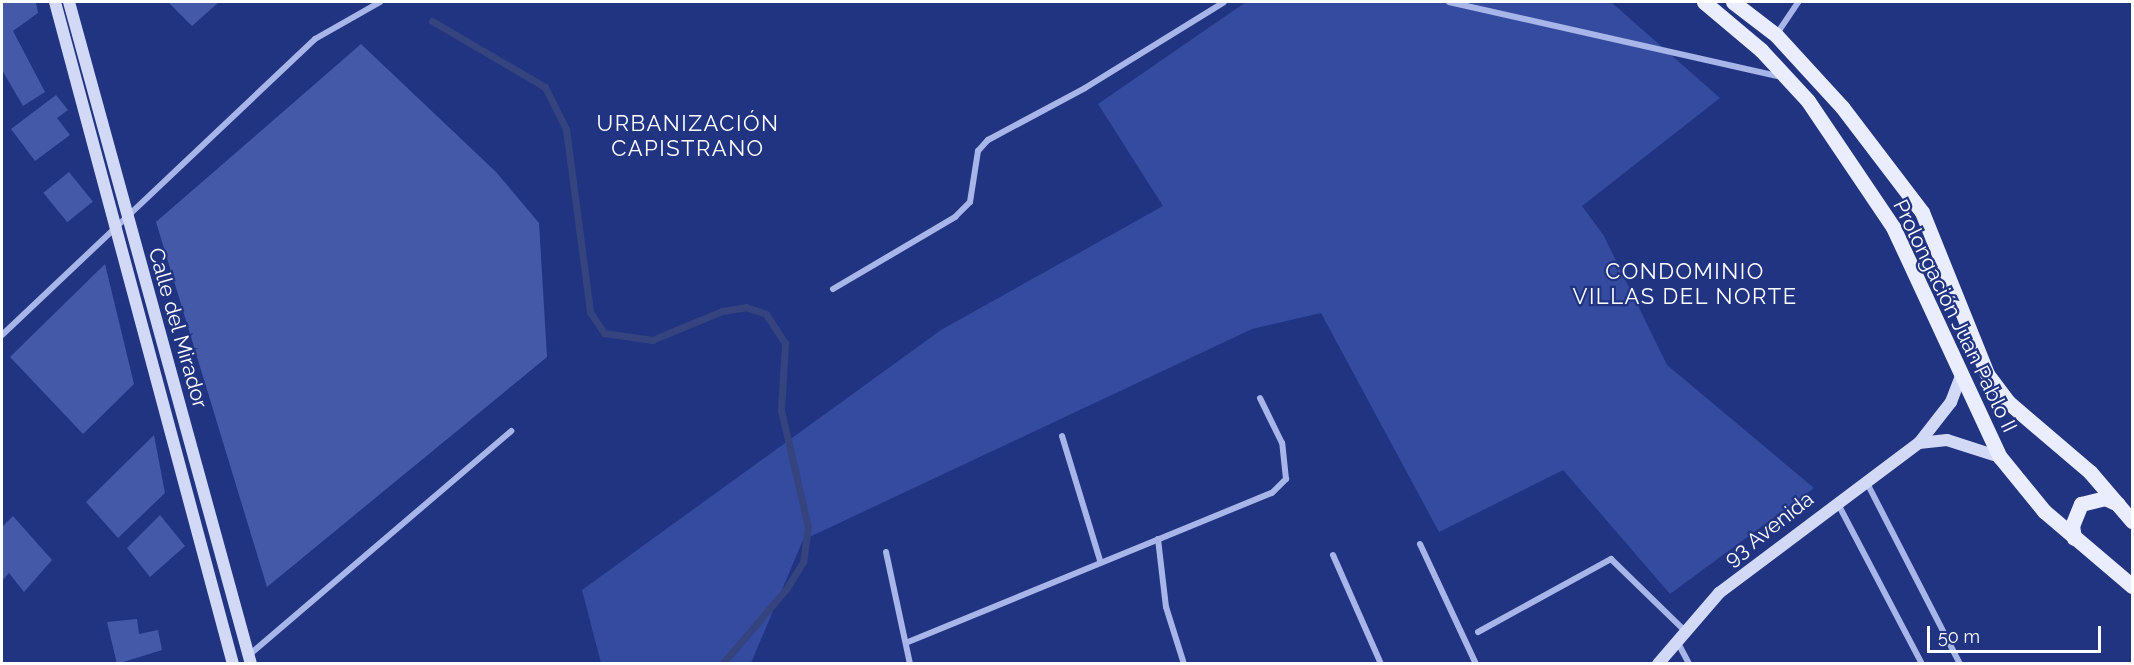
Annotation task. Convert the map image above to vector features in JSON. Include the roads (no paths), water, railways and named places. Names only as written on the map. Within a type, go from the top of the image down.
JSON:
[{"type":"main road","name":"Calle del Mirador","points":[[55,2],[233,663]]},
{"type":"main road","name":"Calle del Mirador","points":[[69,2],[249,659]]},
{"type":"main road","name":"Prolongación Juan Pablo II","points":[[1704,2],[1790,79],[1893,227],[1960,379],[2000,457],[2044,511],[2133,586]]},
{"type":"main road","points":[[1733,2],[1776,35],[1842,107],[1922,212],[1994,384],[2130,518]]},
{"type":"main road","name":"93 Avenida","points":[[1658,663],[1687,633],[1719,593],[1919,442],[1951,402],[1960,379]]},
{"type":"main road","points":[[1919,442],[1947,440],[2000,457]]},
{"type":"main road","points":[[2074,538],[2074,514],[2092,499],[2116,503],[2130,518]]},
{"type":"street","points":[[2,335],[315,39],[380,2]]},
{"type":"street","points":[[833,289],[955,218],[970,202],[978,151],[988,140],[1085,88],[1224,2]]},
{"type":"street","points":[[1449,2],[1790,79]]},
{"type":"street","points":[[1776,35],[1798,2]]},
{"type":"street","points":[[908,642],[1100,560],[1240,509],[1286,479],[1282,443],[1260,398]]},
{"type":"street","points":[[249,659],[511,431]]},
{"type":"street","points":[[1062,436],[1100,560]]},
{"type":"street","points":[[1866,481],[1960,663]]},
{"type":"street","points":[[1837,502],[1922,663]]},
{"type":"street","points":[[1158,539],[1166,607],[1184,663]]},
{"type":"street","points":[[1420,544],[1476,663]]},
{"type":"street","points":[[886,552],[908,642],[910,663]]},
{"type":"street","points":[[1333,555],[1381,663]]},
{"type":"street","points":[[1478,632],[1611,559],[1687,633]]},
{"type":"street","points":[[1678,643],[1689,663]]},
{"type":"waterway","points":[[432,21],[545,87],[566,129],[590,312],[604,333],[652,340],[722,311],[746,307],[766,314],[785,343],[781,410],[808,527],[803,562],[787,588],[722,664]]},
{"type":"district","name":"URBANIZACIÓN CAPISTRANO","points":[[688,136]]},
{"type":"district","name":"CONDOMINIO VILLAS DEL NORTE","points":[[1685,284]]}]
